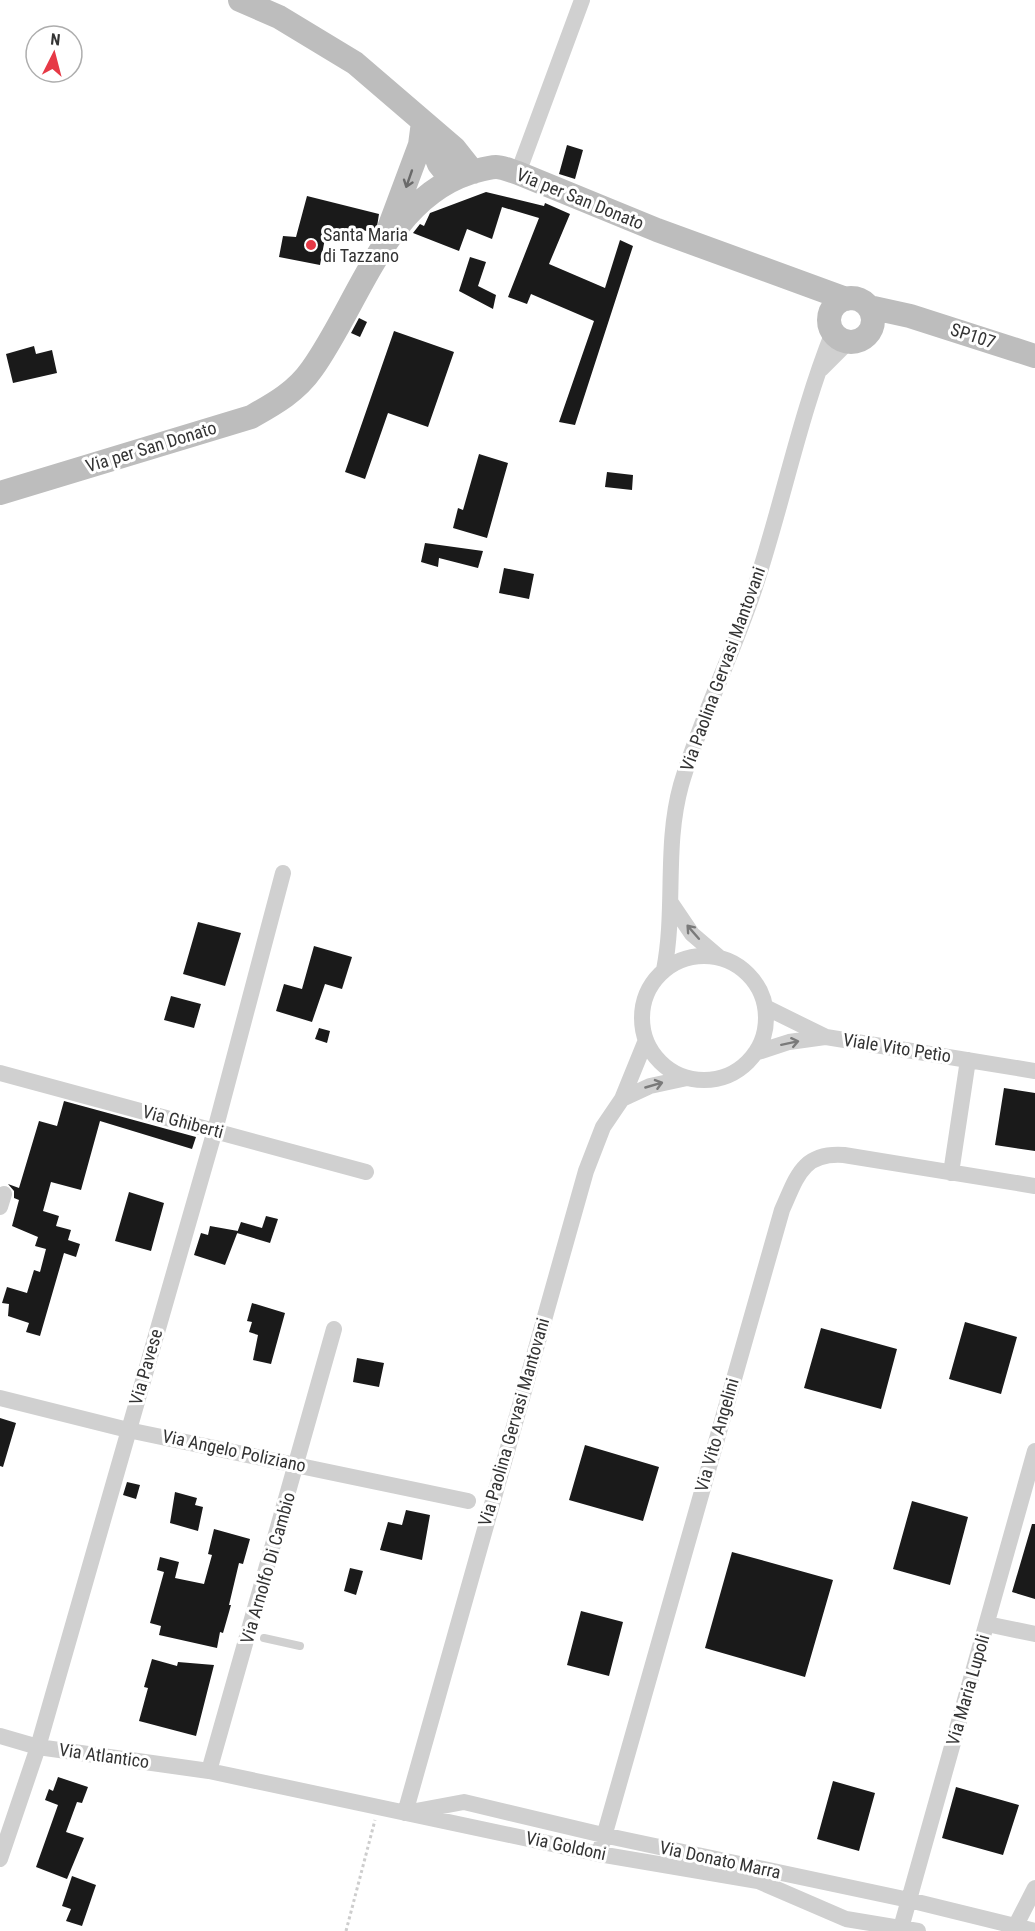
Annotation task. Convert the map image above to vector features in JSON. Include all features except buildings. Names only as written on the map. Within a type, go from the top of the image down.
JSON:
[{"type":"street","points":[[240,0],[279,17],[355,63],[454,148],[462,176]]},
{"type":"street","points":[[518,173],[582,0]]},
{"type":"street","points":[[379,252],[408,184],[420,145],[423,122]]},
{"type":"street","name":"Via per San Donato","points":[[0,493],[250,417],[283,400],[311,370],[379,252],[425,196],[462,176],[496,167],[518,173],[657,230],[812,288],[839,321],[858,299],[871,315]]},
{"type":"street","points":[[839,321],[867,335],[871,315]]},
{"type":"street","name":"SP107","points":[[871,315],[910,316],[1035,356]]},
{"type":"street","name":"Via Paolina Gervasi Mantovani","points":[[664,970],[670,940],[670,838],[681,785],[753,592],[816,374],[839,321]]},
{"type":"street","name":"Via Pavese","points":[[0,1859],[38,1747],[215,1130],[283,873]]},
{"type":"street","points":[[671,903],[692,934],[720,958]]},
{"type":"street","points":[[622,1099],[650,1086],[687,1077],[718,1078],[745,1064],[756,1053],[765,1031],[765,1007],[760,990],[750,976],[736,964],[720,958],[702,956],[681,960],[664,970],[651,985],[644,1002],[642,1022],[646,1040],[662,1064],[687,1077]]},
{"type":"street","points":[[765,1007],[826,1037]]},
{"type":"street","points":[[756,1053],[789,1042],[826,1037]]},
{"type":"street","name":"Viale Vito Petìo","points":[[826,1037],[1035,1071]]},
{"type":"street","name":"Via Paolina Gervasi Mantovani","points":[[405,1813],[585,1171],[603,1127],[622,1099],[646,1040]]},
{"type":"street","name":"Viale Vito Petìo","points":[[951,1173],[968,1060]]},
{"type":"street","name":"Via Ghiberti","points":[[0,1073],[366,1172]]},
{"type":"street","name":"Via Vito Angelini","points":[[599,1854],[782,1209],[802,1167],[828,1154],[951,1173]]},
{"type":"street","points":[[951,1173],[1035,1186]]},
{"type":"street","name":"Via Arnolfo Di Cambio","points":[[209,1771],[256,1635],[334,1329]]},
{"type":"street","name":"Via Angelo Poliziano","points":[[0,1398],[128,1430],[468,1501]]},
{"type":"street","name":"Via Maria Lupoli","points":[[909,1930],[909,1900],[1035,1451]]},
{"type":"street","points":[[987,1624],[1035,1634]]},
{"type":"street","name":"Via Atlantico","points":[[0,1736],[38,1747],[209,1771]]},
{"type":"street","name":"Via Goldoni","points":[[209,1771],[599,1854],[758,1881],[846,1919],[909,1930]]},
{"type":"street","name":"Via Donato Marra","points":[[405,1813],[464,1802],[603,1835],[909,1900],[1035,1931]]},
{"type":"street","points":[[1015,1927],[1035,1888]]},
{"type":"lane","points":[[256,1635],[300,1646]]},
{"type":"path","points":[[345,1931],[378,1807]]},
{"type":"place","name":"Santa Maria di Tazzano","points":[[311,245]]}]
